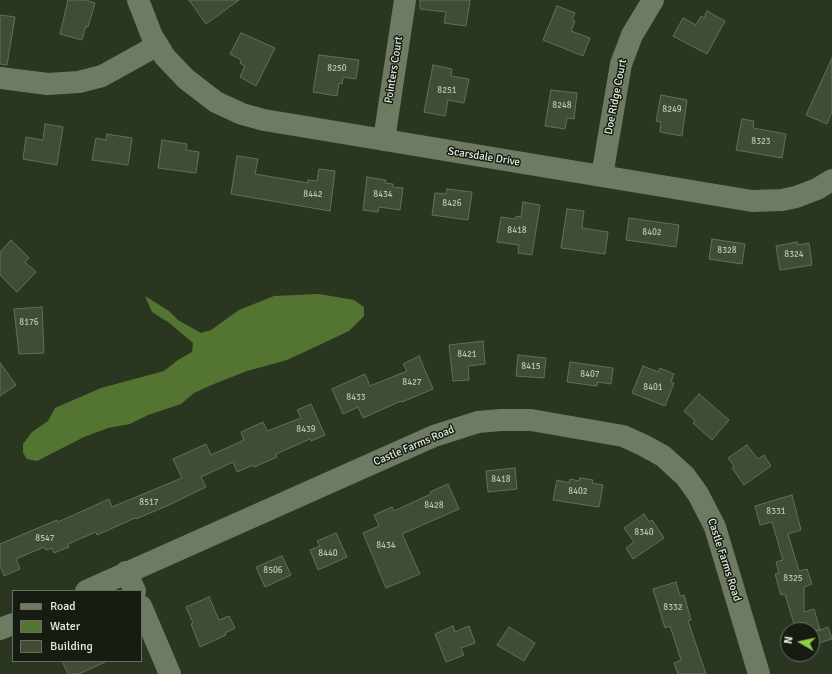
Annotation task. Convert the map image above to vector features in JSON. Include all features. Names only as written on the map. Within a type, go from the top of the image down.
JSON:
[{"type":"street","name":"Scarsdale Drive","points":[[138,0],[148,29],[158,45],[170,63],[191,84],[209,98],[236,112],[264,120],[759,201],[782,200],[803,195],[832,180]]},
{"type":"street","name":"Pointers Court","points":[[384,140],[405,0]]},
{"type":"street","name":"Doe Ridge Court","points":[[602,176],[621,64],[632,35],[653,0]]},
{"type":"street","points":[[0,78],[48,84],[79,82],[102,76],[158,45]]},
{"type":"street","name":"Castle Farms Road","points":[[91,590],[130,582],[426,439],[478,422],[501,420],[547,422],[610,432],[629,439],[663,456],[690,482],[706,507],[718,534],[759,674]]},
{"type":"street","points":[[142,608],[170,674]]},
{"type":"street","points":[[0,628],[12,624]]},
{"type":"water","points":[[319,294],[354,300],[364,307],[364,316],[349,331],[287,360],[247,371],[214,384],[194,393],[181,404],[148,415],[130,424],[108,428],[84,437],[37,461],[27,459],[23,453],[23,444],[32,432],[48,421],[55,408],[101,388],[164,371],[178,360],[192,352],[193,343],[168,322],[152,312],[145,296],[169,311],[178,320],[201,333],[211,330],[239,310],[274,296]]},
{"type":"building","points":[[68,0],[86,0],[95,3],[88,27],[86,26],[82,40],[60,34]]},
{"type":"building","points":[[189,0],[239,0],[206,24]]},
{"type":"building","points":[[420,0],[470,0],[466,26],[444,23],[446,12],[420,9]]},
{"type":"building","points":[[557,6],[575,13],[572,20],[575,21],[571,31],[590,38],[583,56],[543,40]]},
{"type":"building","points":[[707,11],[725,21],[707,54],[673,36],[683,18],[696,25],[701,16],[704,18]]},
{"type":"building","points":[[0,15],[15,17],[7,65],[0,64]]},
{"type":"building","points":[[241,33],[275,48],[256,86],[240,77],[245,66],[240,63],[241,60],[230,54]]},
{"type":"building","points":[[319,55],[359,60],[356,79],[343,77],[342,84],[339,83],[337,96],[313,92]]},
{"type":"building","points":[[832,58],[832,112],[827,124],[806,115]]},
{"type":"building","points":[[433,65],[452,69],[451,76],[469,79],[464,103],[448,100],[445,116],[424,112]]},
{"type":"building","points":[[551,90],[577,93],[574,119],[567,118],[565,129],[545,126]]},
{"type":"building","points":[[661,95],[687,100],[682,136],[660,132],[661,122],[656,121]]},
{"type":"building","points":[[742,119],[754,121],[753,128],[786,134],[782,158],[736,150]]},
{"type":"building","points":[[45,124],[63,127],[57,165],[23,159],[26,137],[43,140]]},
{"type":"building","points":[[107,134],[132,138],[128,165],[92,160],[96,138],[106,140]]},
{"type":"building","points":[[162,140],[187,144],[186,150],[199,152],[196,173],[158,168]]},
{"type":"building","points":[[237,156],[258,159],[255,174],[308,183],[308,180],[317,181],[319,169],[335,171],[330,211],[231,194]]},
{"type":"building","points":[[367,177],[386,180],[385,183],[393,184],[393,187],[403,188],[400,210],[379,207],[378,212],[363,210]]},
{"type":"building","points":[[447,189],[472,192],[468,220],[432,215],[435,193],[446,194]]},
{"type":"building","points":[[523,202],[540,205],[532,255],[518,253],[519,245],[497,242],[501,217],[516,219],[516,216],[521,217]]},
{"type":"building","points":[[567,209],[584,211],[582,228],[608,232],[605,254],[561,248]]},
{"type":"building","points":[[629,218],[679,225],[676,247],[626,240]]},
{"type":"building","points":[[712,239],[745,244],[742,264],[709,259]]},
{"type":"building","points":[[11,240],[29,258],[25,262],[36,272],[17,292],[0,275],[0,252]]},
{"type":"building","points":[[797,242],[797,245],[809,243],[812,265],[780,270],[776,246]]},
{"type":"building","points":[[42,307],[44,353],[19,354],[14,309]]},
{"type":"building","points":[[483,341],[485,364],[468,366],[469,380],[453,381],[449,345]]},
{"type":"building","points":[[518,355],[546,358],[544,378],[516,376]]},
{"type":"building","points":[[419,356],[433,389],[363,418],[358,407],[343,414],[332,389],[365,374],[370,386],[407,371],[403,364]]},
{"type":"building","points":[[570,362],[613,368],[611,384],[597,382],[597,386],[567,382]]},
{"type":"building","points":[[0,363],[16,385],[0,396]]},
{"type":"building","points":[[643,366],[658,372],[660,368],[674,374],[671,382],[674,383],[665,406],[632,393]]},
{"type":"building","points":[[699,394],[729,420],[712,440],[693,423],[695,421],[684,411]]},
{"type":"building","points":[[311,404],[325,435],[311,441],[310,439],[276,454],[277,457],[254,467],[253,465],[237,472],[233,462],[201,477],[206,487],[136,519],[135,518],[97,535],[96,532],[68,544],[69,547],[54,553],[52,548],[46,550],[44,547],[16,559],[20,569],[4,576],[0,566],[0,544],[57,520],[58,522],[109,499],[112,507],[182,478],[173,459],[206,444],[211,455],[244,440],[241,432],[263,422],[267,431],[301,418],[297,410]]},
{"type":"building","points":[[747,445],[758,459],[764,455],[771,466],[744,485],[732,468],[734,466],[728,458]]},
{"type":"building","points":[[515,468],[517,489],[488,492],[486,471]]},
{"type":"building","points":[[580,478],[593,480],[592,483],[603,485],[599,507],[553,500],[557,480],[569,483],[570,479],[579,481]]},
{"type":"building","points":[[448,484],[459,509],[402,534],[420,574],[386,588],[363,533],[379,526],[374,515],[392,507],[394,511],[431,494],[430,492]]},
{"type":"building","points":[[792,495],[801,530],[788,534],[799,571],[807,569],[812,584],[804,587],[804,612],[814,609],[818,622],[794,622],[785,594],[781,595],[775,574],[779,573],[776,562],[783,560],[772,522],[760,525],[755,506]]},
{"type":"building","points":[[644,514],[649,522],[652,520],[664,538],[633,559],[626,548],[634,542],[624,528]]},
{"type":"building","points":[[336,533],[347,557],[318,570],[310,550],[320,546],[317,541]]},
{"type":"building","points":[[282,556],[291,575],[265,587],[256,567]]},
{"type":"building","points":[[676,582],[680,596],[684,595],[691,620],[688,621],[706,674],[678,674],[674,663],[681,660],[670,626],[665,628],[653,589]]},
{"type":"building","points":[[209,597],[219,620],[229,616],[235,628],[225,633],[226,635],[200,647],[191,624],[193,623],[186,607]]},
{"type":"building","points":[[453,626],[455,632],[469,626],[475,643],[461,648],[464,655],[446,662],[435,634]]},
{"type":"building","points":[[509,627],[535,643],[524,661],[497,645]]},
{"type":"building","points":[[828,627],[832,639],[820,643],[820,630]]},
{"type":"building","points":[[62,662],[105,662],[79,674],[68,674]]}]
